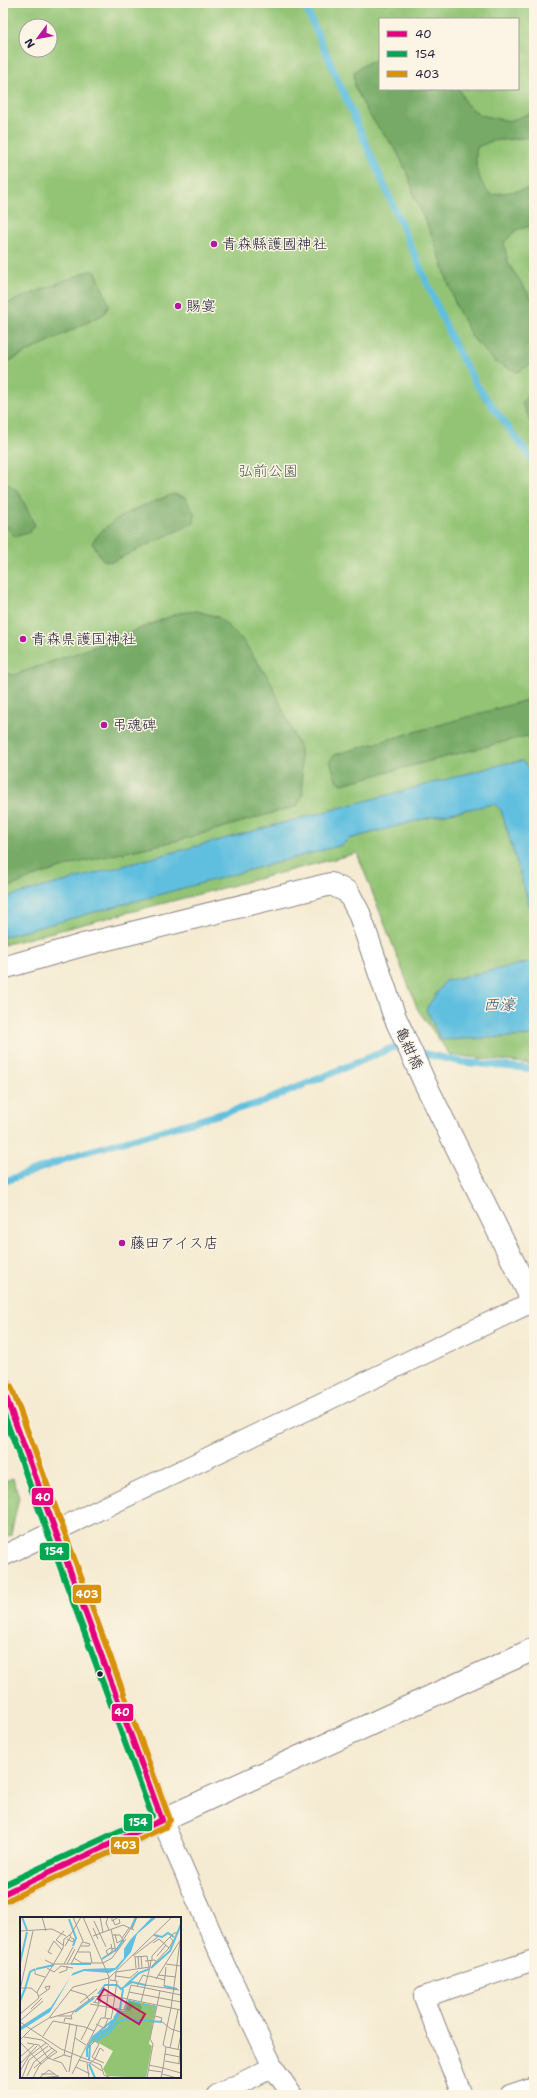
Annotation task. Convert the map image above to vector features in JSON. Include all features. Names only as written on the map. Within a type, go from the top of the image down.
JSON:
[{"type":"main road","points":[[3,1389],[162,1820],[3,1894]]},
{"type":"street","name":"亀紺橋","points":[[3,968],[83,945],[331,884],[348,892],[359,913],[394,1015],[424,1081],[534,1302]]},
{"type":"street","points":[[3,1556],[534,1302]]},
{"type":"street","points":[[292,2095],[273,2067],[226,1967],[162,1820],[534,1649]]},
{"type":"street","points":[[462,2095],[424,1997],[534,1960]]},
{"type":"street","points":[[217,2095],[273,2067]]},
{"type":"street","points":[[510,2095],[534,2087]]},
{"type":"green space","name":"弘前公園","points":[[3,3],[534,3],[534,1064],[450,1055],[418,1010],[357,853],[3,945]]},
{"type":"green space","points":[[379,58],[379,90],[459,90],[466,104],[480,115],[509,121],[534,112],[534,137],[492,141],[477,147],[476,154],[476,167],[482,184],[491,195],[534,188],[534,225],[516,230],[504,243],[508,263],[534,302],[534,363],[517,372],[495,362],[472,337],[456,306],[434,240],[414,196],[409,177],[396,150],[369,115],[355,88],[354,72],[367,63]]},
{"type":"green space","points":[[92,270],[96,272],[109,305],[104,314],[3,364],[3,305]]},
{"type":"green space","points":[[534,389],[534,429],[522,403]]},
{"type":"green space","points":[[3,480],[18,491],[35,525],[30,532],[15,537],[3,522]]},
{"type":"green space","points":[[173,494],[185,497],[195,515],[194,523],[111,562],[103,560],[92,543],[99,533],[108,525],[128,512]]},
{"type":"green space","points":[[197,611],[218,617],[241,638],[270,680],[300,749],[303,794],[297,806],[180,840],[77,863],[33,877],[3,890],[3,673],[14,675],[96,646],[179,613]]},
{"type":"green space","points":[[534,698],[534,742],[526,736],[342,784],[336,780],[330,761],[334,755]]},
{"type":"green space","points":[[13,1478],[19,1497],[11,1535],[3,1538],[3,1482]]},
{"type":"water","points":[[522,761],[529,768],[534,781],[534,921],[501,810],[494,804],[431,817],[349,839],[342,845],[3,937],[3,898],[507,763]]},
{"type":"water","name":"西濠","points":[[534,961],[534,1036],[441,1040],[426,1009],[445,981]]},
{"type":"waterway","points":[[304,3],[454,344],[476,384],[534,462]]},
{"type":"waterway","points":[[3,1182],[82,1153],[263,1102],[394,1047],[405,1050]]},
{"type":"waterway","points":[[416,1052],[462,1062],[534,1069]]},
{"type":"transit line","name":"403","points":[[6,1901],[165,1827],[170,1820],[11,1386]]},
{"type":"transit line","name":"40","points":[[3,1389],[162,1820]]},
{"type":"transit line","name":"154","points":[[3,1412],[152,1816],[3,1885]]},
{"type":"transit line","name":"40","points":[[3,1894],[162,1820]]},
{"type":"place","name":"青森縣護國神社","points":[[214,244]]},
{"type":"place","name":"賜宴","points":[[178,306]]},
{"type":"place","name":"青森県護国神社","points":[[23,639]]},
{"type":"place","name":"弔魂碑","points":[[104,725]]},
{"type":"place","name":"藤田アイス店","points":[[122,1243]]}]
